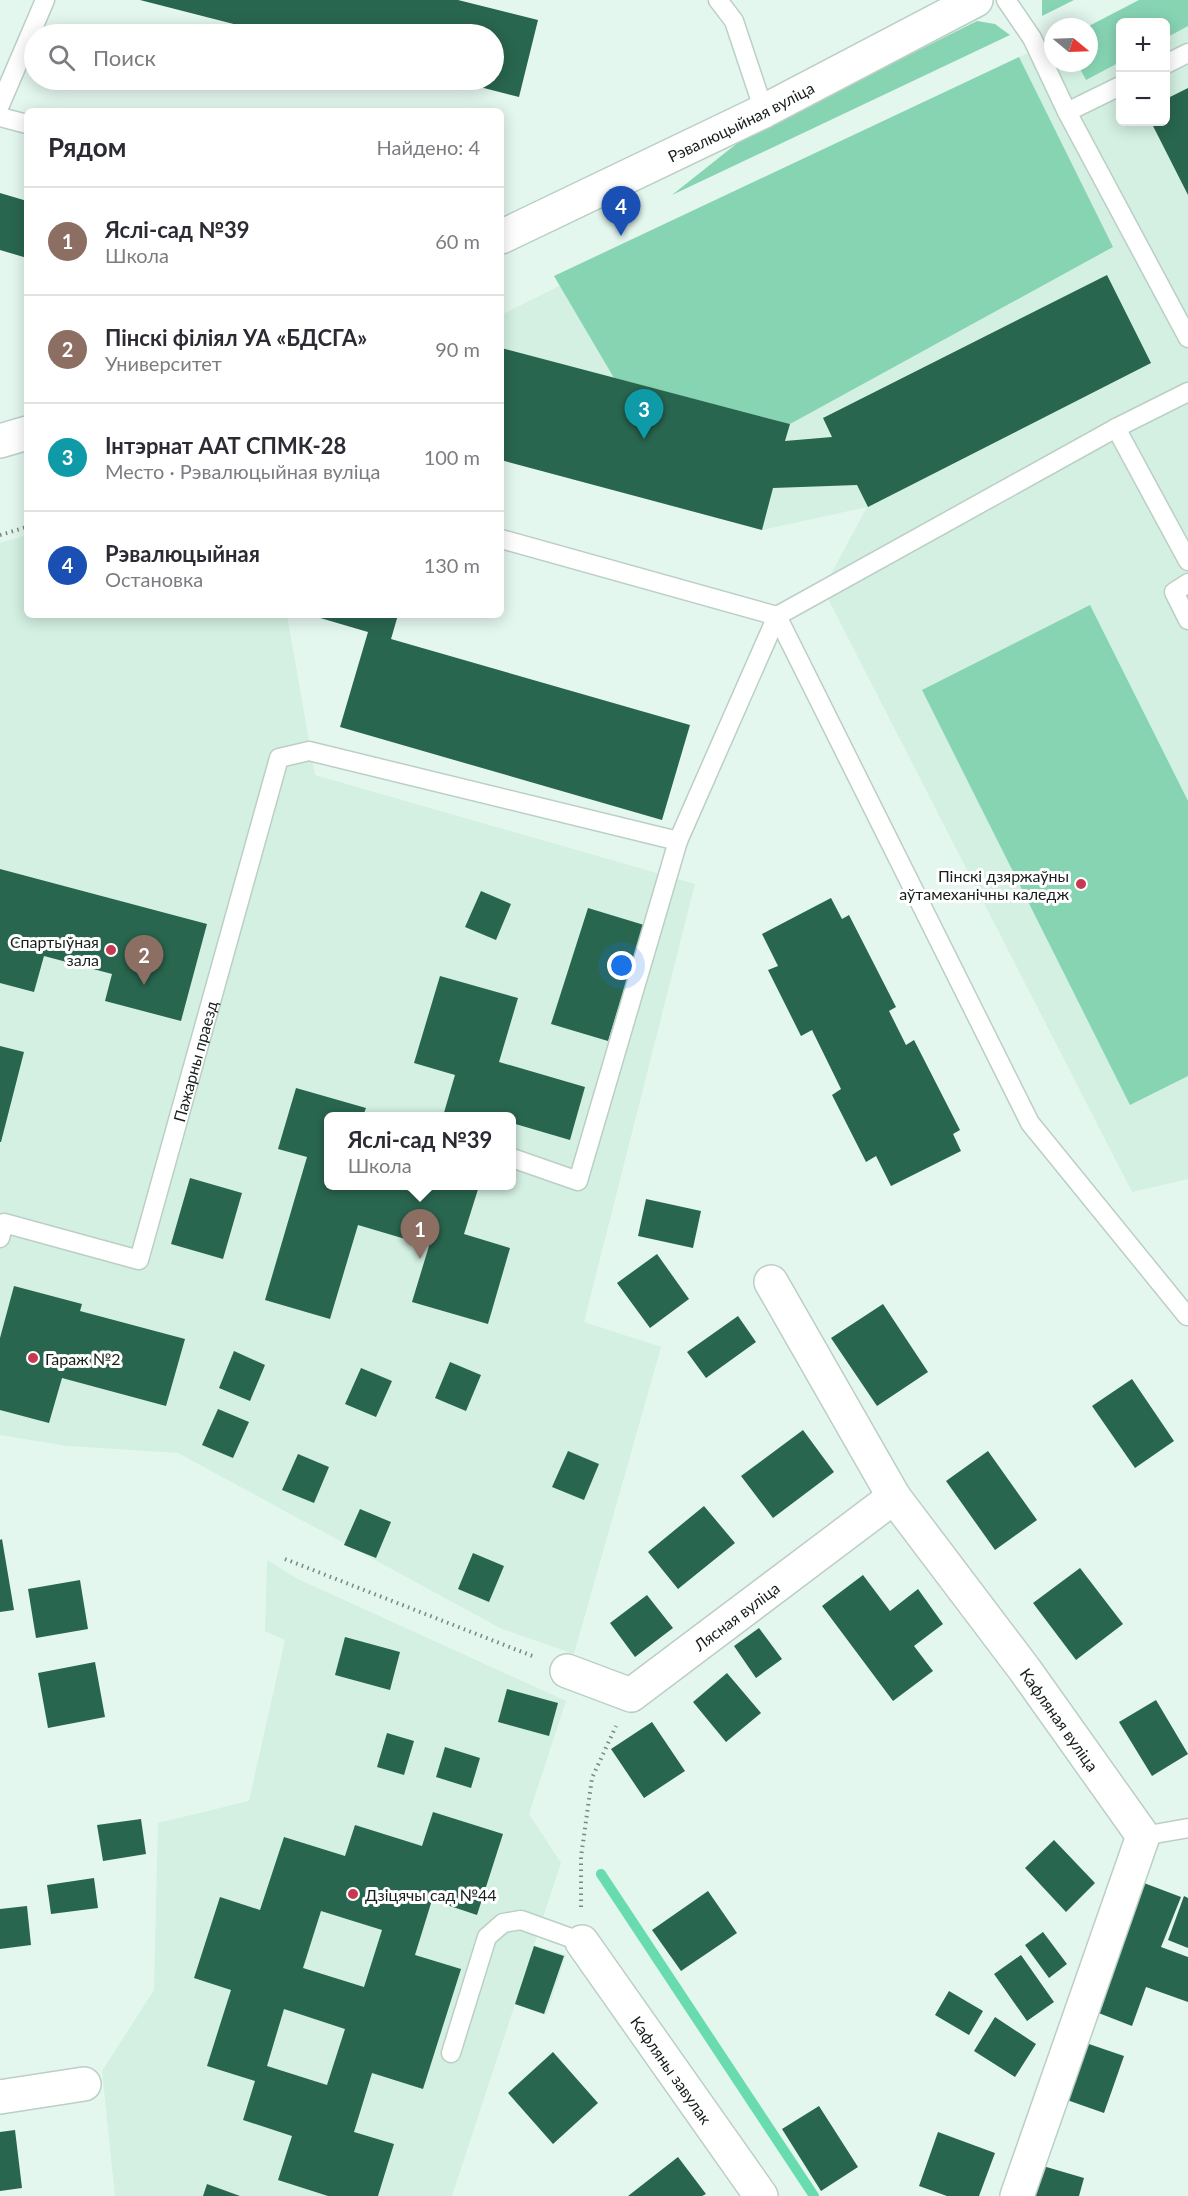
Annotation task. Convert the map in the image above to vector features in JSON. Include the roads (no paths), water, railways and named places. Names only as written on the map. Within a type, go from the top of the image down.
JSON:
[{"type":"street","name":"Рэвалюцыйная вуліца","points":[[504,236],[764,111],[976,0]]},
{"type":"street","points":[[0,441],[24,434]]},
{"type":"street","name":"Кафляная вуліца","points":[[771,1282],[894,1497],[1024,1670],[1143,1836]]},
{"type":"street","name":"Лясная вуліца","points":[[567,1671],[631,1695],[894,1497]]},
{"type":"street","points":[[1017,2196],[1143,1836]]},
{"type":"street","name":"Кафляны завулак","points":[[582,1942],[761,2196]]},
{"type":"street","points":[[0,2097],[84,2084]]},
{"type":"lane","points":[[35,24],[45,0]]},
{"type":"lane","points":[[718,0],[734,21],[764,111]]},
{"type":"lane","points":[[1006,0],[1032,38],[1067,112],[1188,338]]},
{"type":"lane","points":[[0,105],[24,49]]},
{"type":"lane","points":[[1170,62],[1188,54]]},
{"type":"lane","points":[[1067,112],[1116,88]]},
{"type":"lane","points":[[0,117],[24,123]]},
{"type":"lane","points":[[516,1159],[578,1180],[678,841],[777,616],[1116,428],[1188,392]]},
{"type":"lane","points":[[1116,428],[1188,561]]},
{"type":"lane","points":[[504,539],[777,616],[1030,1123],[1187,1316]]},
{"type":"lane","points":[[1188,583],[1174,592],[1188,620]]},
{"type":"lane","name":"Пажарны праезд","points":[[2,1230],[139,1260],[279,758],[309,751],[678,841]]},
{"type":"lane","points":[[1143,1836],[1188,1828]]},
{"type":"lane","points":[[451,2053],[487,1937],[502,1923],[521,1920],[582,1942]]},
{"type":"waterway","points":[[601,1874],[814,2196]]},
{"type":"place","name":"Рэвалюцыйная","points":[[621,236]]},
{"type":"place","name":"Інтэрнат ААТ СПМК-28","points":[[644,439]]},
{"type":"place","name":"Пінскі дзяржаўны аўтамеханічны каледж","points":[[1081,884]]},
{"type":"place","name":"Спартыўная зала","points":[[111,950]]},
{"type":"place","name":"Пінскі філіял УА «БДСГА»","points":[[144,985]]},
{"type":"place","name":"Яслі-сад №39","points":[[420,1259]]},
{"type":"place","name":"Гараж №2","points":[[33,1358]]},
{"type":"place","name":"Дзіцячы сад №44","points":[[353,1894]]}]
